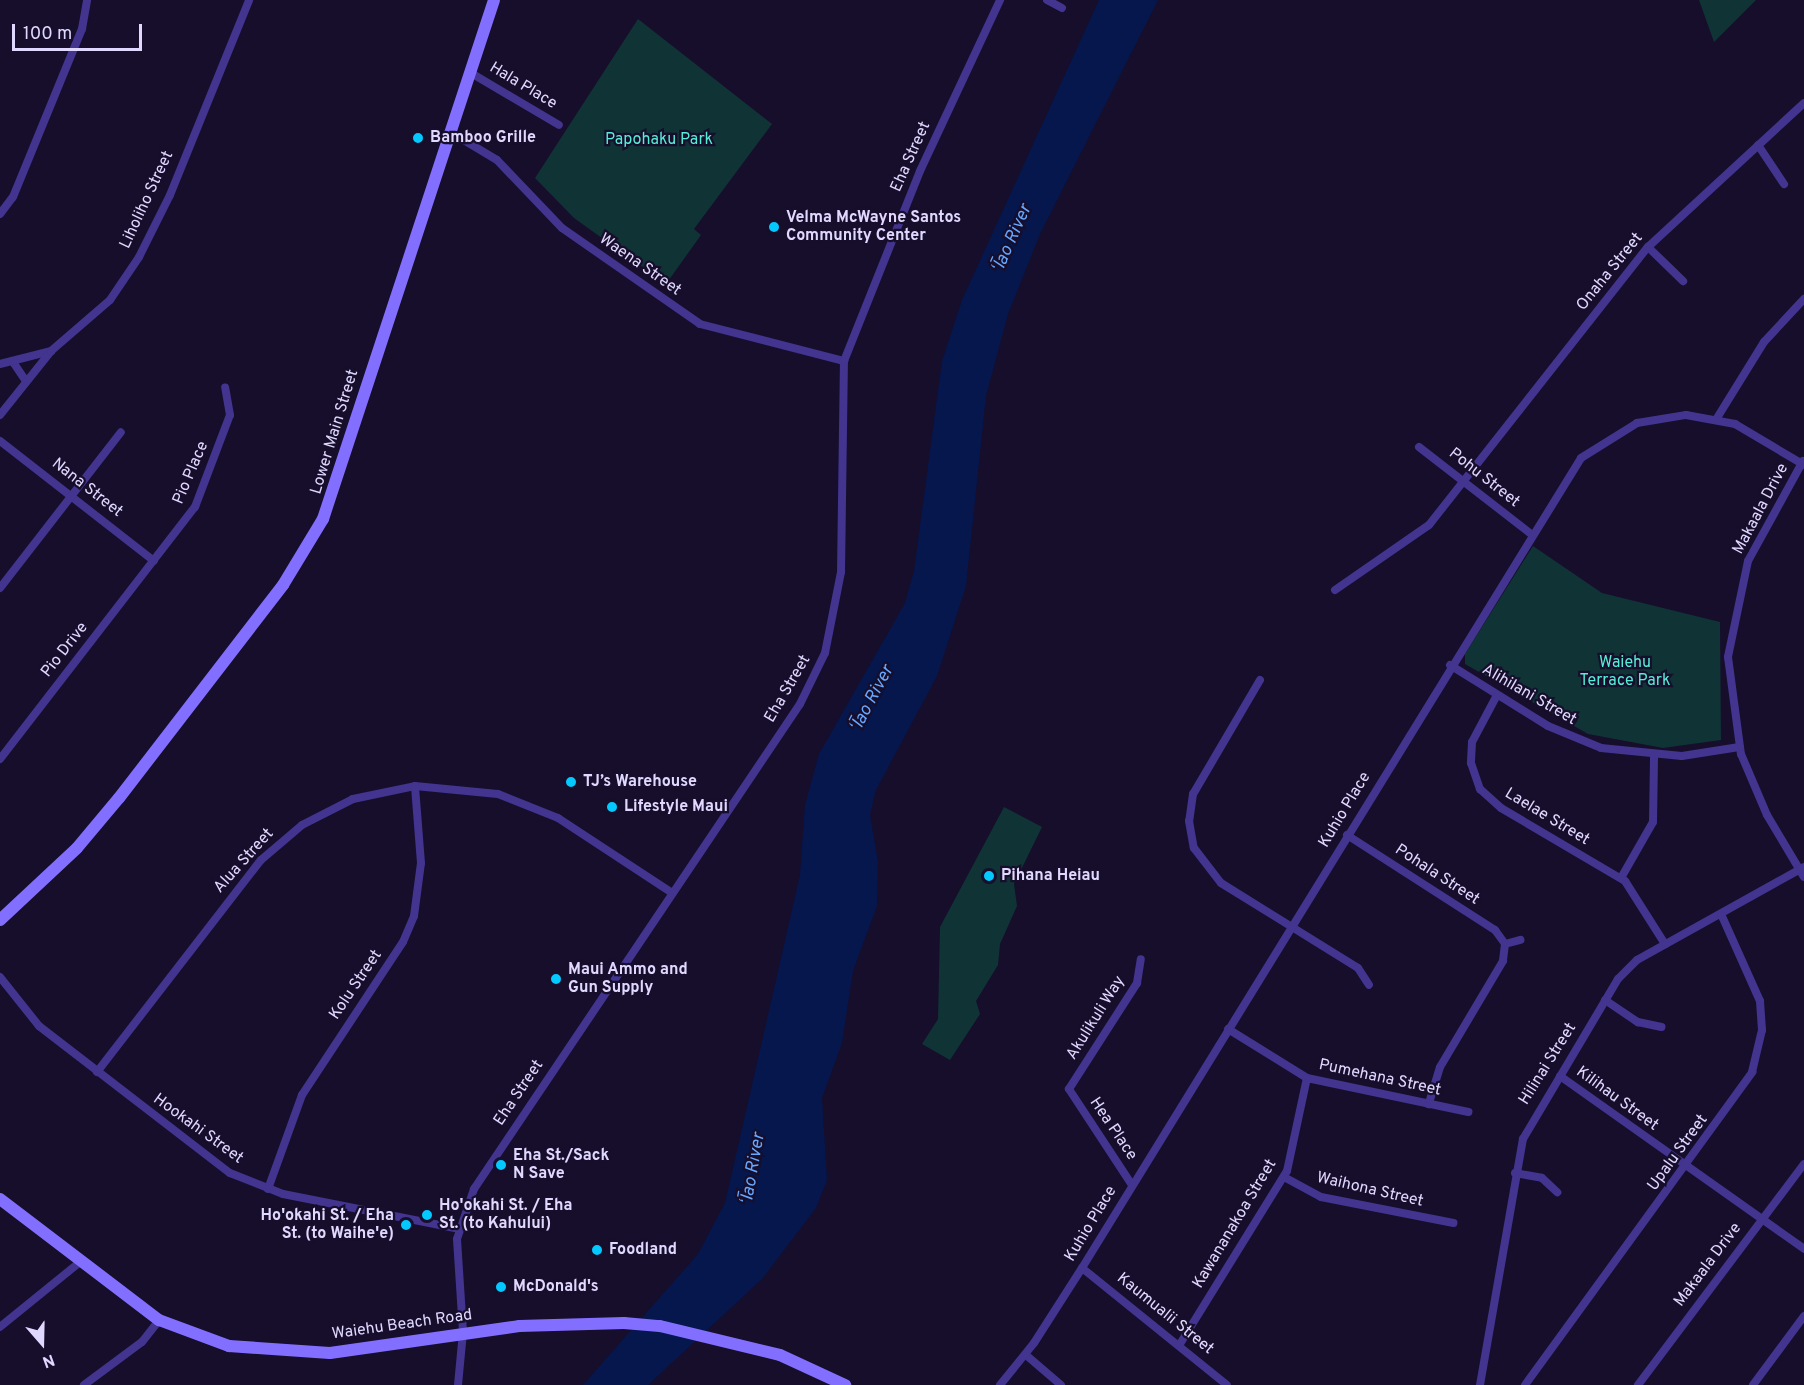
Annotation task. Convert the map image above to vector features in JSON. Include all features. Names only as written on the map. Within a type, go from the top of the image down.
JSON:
[{"type":"street","points":[[0,214],[13,197],[73,50],[87,0]]},
{"type":"street","name":"Liholiho Street","points":[[0,415],[51,351],[93,320],[139,257],[170,195],[249,0]]},
{"type":"street","name":"Lower Main Street","points":[[0,920],[77,848],[297,564],[342,474],[401,273],[452,133],[494,0]]},
{"type":"street","name":"Eha Street","points":[[458,1385],[463,1332],[456,1256],[459,1229],[483,1174],[800,704],[828,643],[841,572],[844,361],[920,171],[1000,0]]},
{"type":"street","points":[[1047,0],[1062,8]]},
{"type":"street","name":"Hala Place","points":[[471,73],[559,125]]},
{"type":"street","name":"Onaha Street","points":[[1335,590],[1414,538],[1465,483],[1648,247],[1804,103]]},
{"type":"street","name":"Waena Street","points":[[452,133],[497,160],[562,228],[700,324],[844,361]]},
{"type":"street","points":[[1758,145],[1784,184]]},
{"type":"street","points":[[1648,247],[1683,281]]},
{"type":"street","points":[[1717,418],[1764,342],[1804,299]]},
{"type":"street","points":[[0,364],[51,351]]},
{"type":"street","points":[[13,362],[26,381]]},
{"type":"street","name":"Pio Place","points":[[154,561],[203,490],[230,415],[225,387]]},
{"type":"street","name":"Kuhio Place","points":[[1000,1385],[1026,1355],[1082,1268],[1570,471],[1607,437],[1661,417],[1717,418],[1750,430],[1803,463]]},
{"type":"street","points":[[0,588],[121,432]]},
{"type":"street","name":"Nana Street","points":[[0,441],[73,495],[154,561]]},
{"type":"street","name":"Pohu Street","points":[[1419,447],[1530,533]]},
{"type":"street","name":"Makaala Drive","points":[[1803,463],[1762,531],[1738,592],[1728,657],[1739,747],[1752,785],[1803,871]]},
{"type":"street","name":"Pio Drive","points":[[0,759],[154,561]]},
{"type":"street","name":"Alihilani Street","points":[[1450,664],[1497,695],[1574,738],[1654,756],[1739,747]]},
{"type":"street","points":[[1260,680],[1196,786],[1190,830],[1198,856],[1214,877],[1292,924],[1358,968],[1369,986]]},
{"type":"street","name":"Laelae Street","points":[[1497,695],[1472,742],[1472,770],[1480,789],[1501,808],[1621,878],[1634,890],[1665,944]]},
{"type":"street","points":[[1621,878],[1651,828],[1654,756]]},
{"type":"street","name":"Alua Street","points":[[97,1072],[275,845],[330,808],[416,786],[473,788],[538,808],[672,893]]},
{"type":"street","name":"Kolu Street","points":[[268,1189],[302,1095],[404,942],[414,916],[421,863],[416,786]]},
{"type":"street","name":"Pohala Street","points":[[1347,835],[1496,930],[1505,944]]},
{"type":"street","name":"Hilinai Street","points":[[1480,1385],[1515,1173],[1526,1129],[1605,1000],[1630,965],[1803,871]]},
{"type":"street","name":"Upalu Street","points":[[1525,1385],[1746,1085],[1760,1044],[1757,987],[1721,914]]},
{"type":"street","points":[[1429,1104],[1440,1067],[1504,958],[1505,944],[1520,940]]},
{"type":"street","name":"Akulikuli Way","points":[[1069,1089],[1137,983],[1141,959]]},
{"type":"street","name":"Hookahi Street","points":[[0,977],[39,1026],[223,1168],[268,1189],[459,1229]]},
{"type":"street","points":[[1605,1000],[1638,1022],[1661,1027]]},
{"type":"street","name":"Pumehana Street","points":[[1228,1029],[1307,1078],[1468,1112]]},
{"type":"street","name":"Kilihau Street","points":[[1560,1076],[1686,1167],[1762,1217],[1804,1250]]},
{"type":"street","name":"Kawananakoa Street","points":[[1180,1344],[1284,1177],[1296,1143],[1307,1078]]},
{"type":"street","name":"Hea Place","points":[[1069,1089],[1132,1185]]},
{"type":"street","name":"Makaala Drive","points":[[1638,1385],[1804,1164]]},
{"type":"street","points":[[1515,1173],[1542,1178],[1557,1192]]},
{"type":"street","name":"Waihona Street","points":[[1284,1177],[1321,1197],[1453,1223]]},
{"type":"street","name":"Waiehu Beach Road","points":[[1,1201],[159,1320],[229,1347],[280,1352],[354,1351],[463,1332],[571,1321],[624,1323],[720,1339],[780,1355],[844,1385]]},
{"type":"street","points":[[0,1327],[80,1262]]},
{"type":"street","name":"Kaumualii Street","points":[[1082,1268],[1180,1344],[1227,1385]]},
{"type":"street","points":[[1753,1385],[1804,1316]]},
{"type":"street","points":[[84,1385],[142,1342],[159,1320]]},
{"type":"street","points":[[1026,1355],[1061,1385]]},
{"type":"green space","points":[[1699,0],[1756,0],[1714,42]]},
{"type":"green space","name":"Papohaku Park","points":[[638,19],[772,124],[694,229],[701,235],[666,284],[574,218],[535,178]]},
{"type":"green space","name":"Waiehu Terrace Park","points":[[1533,546],[1602,593],[1720,622],[1721,740],[1663,748],[1588,734],[1465,664],[1465,654]]},
{"type":"green space","points":[[1004,807],[1042,827],[1014,884],[1017,906],[1000,944],[998,965],[976,1001],[980,1014],[950,1060],[922,1044],[938,1019],[940,927]]},
{"type":"water","name":"ʻĪao River","points":[[1099,0],[1158,0],[1040,234],[1008,314],[986,396],[966,586],[937,676],[876,790],[870,815],[878,862],[877,906],[853,971],[842,1043],[822,1098],[827,1180],[816,1208],[762,1279],[648,1385],[583,1385],[698,1254],[725,1203],[800,875],[805,805],[819,754],[905,603],[914,571],[942,361],[962,300]]},
{"type":"place","name":"Bamboo Grille","points":[[418,138]]},
{"type":"place","name":"Velma McWayne Santos Community Center","points":[[774,227]]},
{"type":"place","name":"TJ’s Warehouse","points":[[571,782]]},
{"type":"place","name":"Lifestyle Maui","points":[[612,807]]},
{"type":"place","name":"Pihana Heiau","points":[[989,876]]},
{"type":"place","name":"Maui Ammo and Gun Supply","points":[[556,979]]},
{"type":"place","name":"Eha St./Sack N Save","points":[[501,1165]]},
{"type":"place","name":"Ho'okahi St. / Eha St. (to Kahului)","points":[[427,1215]]},
{"type":"place","name":"Ho'okahi St. / Eha St. (to Waihe'e)","points":[[406,1225]]},
{"type":"place","name":"Foodland","points":[[597,1250]]},
{"type":"place","name":"McDonald's","points":[[501,1287]]}]
